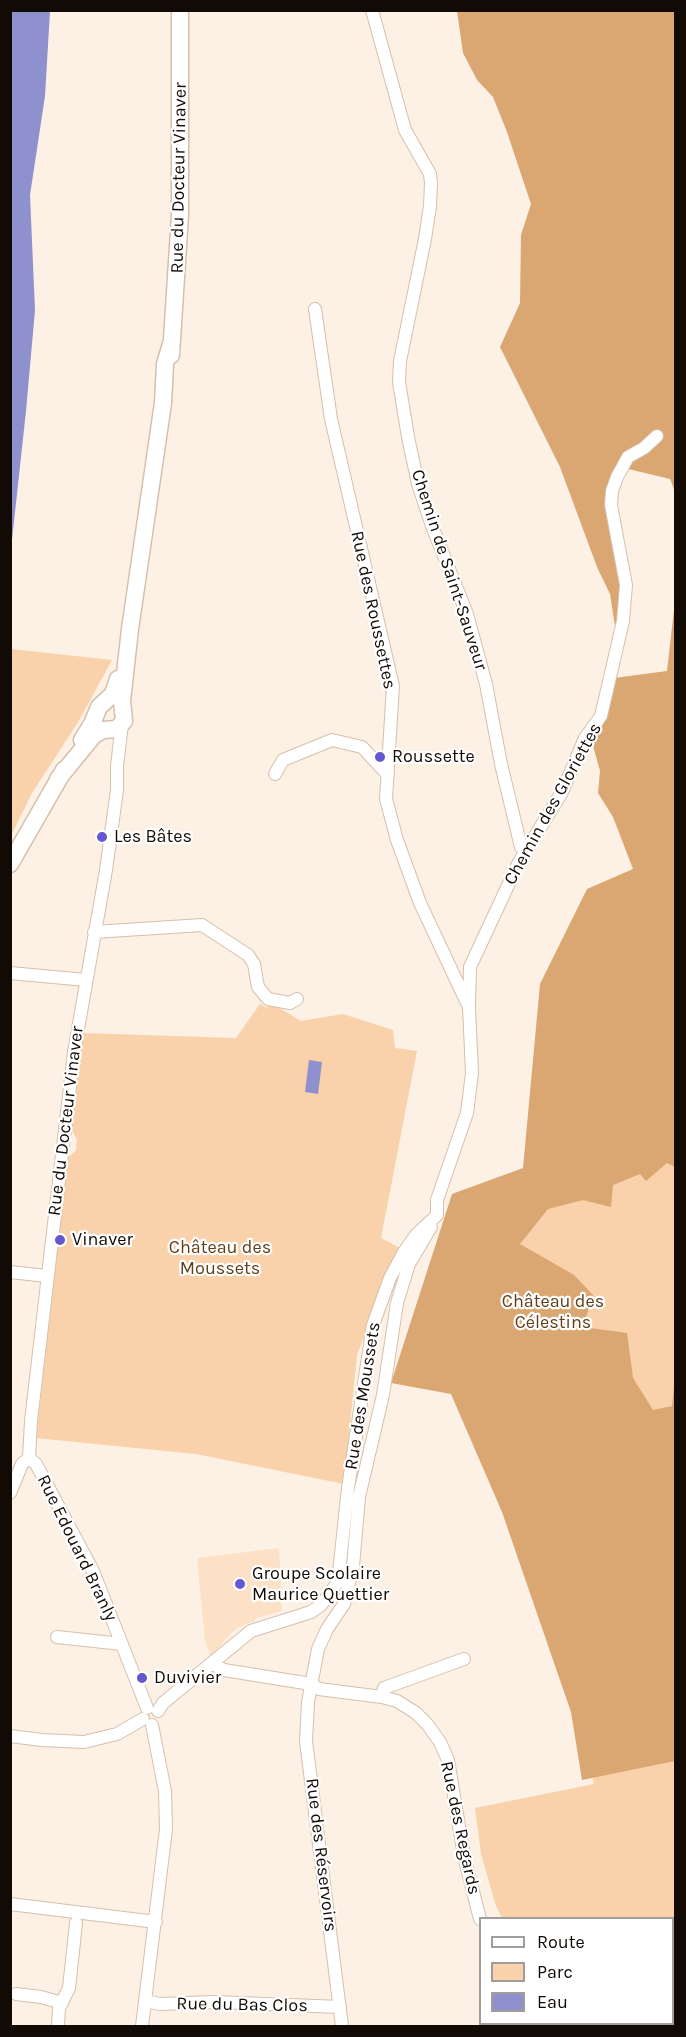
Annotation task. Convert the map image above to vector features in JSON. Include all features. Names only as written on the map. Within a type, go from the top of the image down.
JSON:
[{"type":"main road","name":"Rue du Docteur Vinaver","points":[[58,779],[100,709],[115,691],[130,628],[163,403],[165,364],[171,344],[177,279],[180,215],[180,10]]},
{"type":"main road","name":"Rue du Docteur Vinaver","points":[[116,724],[129,654],[130,628]]},
{"type":"main road","points":[[116,703],[116,724],[99,725],[100,709],[116,703]]},
{"type":"main road","points":[[10,864],[58,779],[94,735],[116,724]]},
{"type":"street","name":"Chemin de Saint-Sauveur","points":[[372,10],[405,130],[430,174],[431,183],[425,239],[400,361],[399,382],[408,437],[418,484],[470,624],[486,684],[501,764],[521,847],[526,850]]},
{"type":"street","name":"Rue des Roussettes","points":[[315,309],[330,419],[393,686],[386,800],[397,840],[420,903],[469,1007]]},
{"type":"street","name":"Chemin des Gloriettes","points":[[469,1007],[470,967],[526,850],[562,792],[585,738],[601,716],[623,621],[626,585],[612,498],[617,477],[628,458],[657,436]]},
{"type":"street","name":"Rue du Docteur Vinaver","points":[[10,1493],[22,1464],[29,1458],[47,1276],[74,1052],[117,790],[117,766],[121,746],[116,724]]},
{"type":"street","points":[[275,774],[283,760],[332,740],[362,747],[388,775]]},
{"type":"street","points":[[94,932],[202,926],[248,955],[254,964],[258,987],[268,999],[290,1003],[297,999]]},
{"type":"street","points":[[10,974],[86,980]]},
{"type":"street","points":[[436,1215],[436,1200],[466,1113],[472,1073],[469,1007]]},
{"type":"street","name":"Rue des Moussets","points":[[10,1736],[84,1742],[117,1734],[150,1716],[251,1632],[311,1612],[321,1605],[338,1582],[348,1488],[373,1325],[390,1278],[404,1252],[416,1235],[436,1215]]},
{"type":"street","name":"Rue des Réservoirs","points":[[342,2026],[306,1741],[311,1684],[318,1649],[327,1629],[344,1604],[347,1594],[353,1566],[358,1497],[383,1395],[397,1303],[409,1264],[436,1215]]},
{"type":"street","points":[[10,1272],[47,1276]]},
{"type":"street","name":"Rue Edouard Branly","points":[[29,1458],[36,1464],[93,1571],[150,1716],[165,1791],[166,1829],[142,2026]]},
{"type":"street","points":[[57,1637],[122,1644]]},
{"type":"street","points":[[382,1697],[384,1688],[464,1659]]},
{"type":"street","name":"Rue des Regards","points":[[212,1664],[224,1670],[311,1684],[320,1689],[382,1697],[397,1701],[416,1713],[440,1742],[448,1760],[464,1856],[479,1917]]},
{"type":"street","points":[[10,1904],[76,1918],[156,1922]]},
{"type":"street","points":[[58,2026],[59,2008],[69,1988],[76,1918]]},
{"type":"street","points":[[16,1994],[41,1997],[62,2003]]},
{"type":"street","name":"Rue du Bas Clos","points":[[145,2001],[160,2004],[216,2002],[340,2007]]},
{"type":"shaded area","name":"Groupe Scolaire Maurice Quettier","points":[[279,1548],[282,1611],[256,1618],[255,1621],[239,1627],[229,1635],[211,1658],[205,1640],[197,1558]]},
{"type":"green space","points":[[457,11],[675,11],[675,492],[670,479],[620,467],[610,486],[623,589],[620,617],[615,626],[610,594],[597,567],[560,467],[500,347],[520,303],[521,235],[531,204],[493,97],[477,80],[463,53]]},
{"type":"green space","name":"Château des Célestins","points":[[675,601],[675,1167],[667,1163],[646,1181],[640,1174],[613,1185],[611,1207],[583,1200],[548,1209],[520,1244],[574,1275],[593,1295],[583,1327],[627,1333],[633,1378],[653,1410],[672,1406],[675,1376],[675,1761],[582,1780],[571,1712],[502,1512],[451,1394],[391,1383],[452,1194],[523,1168],[540,984],[587,889],[633,869],[613,817],[598,793],[600,771],[592,742],[605,713],[614,678],[667,671]]},
{"type":"green space","points":[[11,649],[112,660],[77,724],[32,793],[11,836]]},
{"type":"green space","name":"Château des Moussets","points":[[269,1002],[301,1021],[343,1014],[393,1030],[395,1048],[417,1051],[381,1238],[402,1249],[382,1289],[357,1355],[344,1484],[196,1454],[36,1438],[67,1159],[76,1150],[77,1140],[70,1126],[81,1033],[236,1038],[260,1004],[267,1008]]},
{"type":"green space","name":"Château des Célestins","points":[[675,1118],[675,2026],[555,2025],[674,2025],[674,1917],[502,1917],[496,1906],[481,1854],[475,1808],[594,1784],[458,1211]]},
{"type":"water","points":[[11,10],[50,11],[45,96],[30,195],[35,310],[11,549]]},
{"type":"water","points":[[309,1060],[322,1062],[318,1094],[305,1092]]},
{"type":"place","name":"Roussette","points":[[380,757]]},
{"type":"place","name":"Les Bâtes","points":[[102,837]]},
{"type":"place","name":"Vinaver","points":[[60,1240]]},
{"type":"place","name":"Groupe Scolaire Maurice Quettier","points":[[240,1584]]},
{"type":"place","name":"Duvivier","points":[[142,1678]]}]
